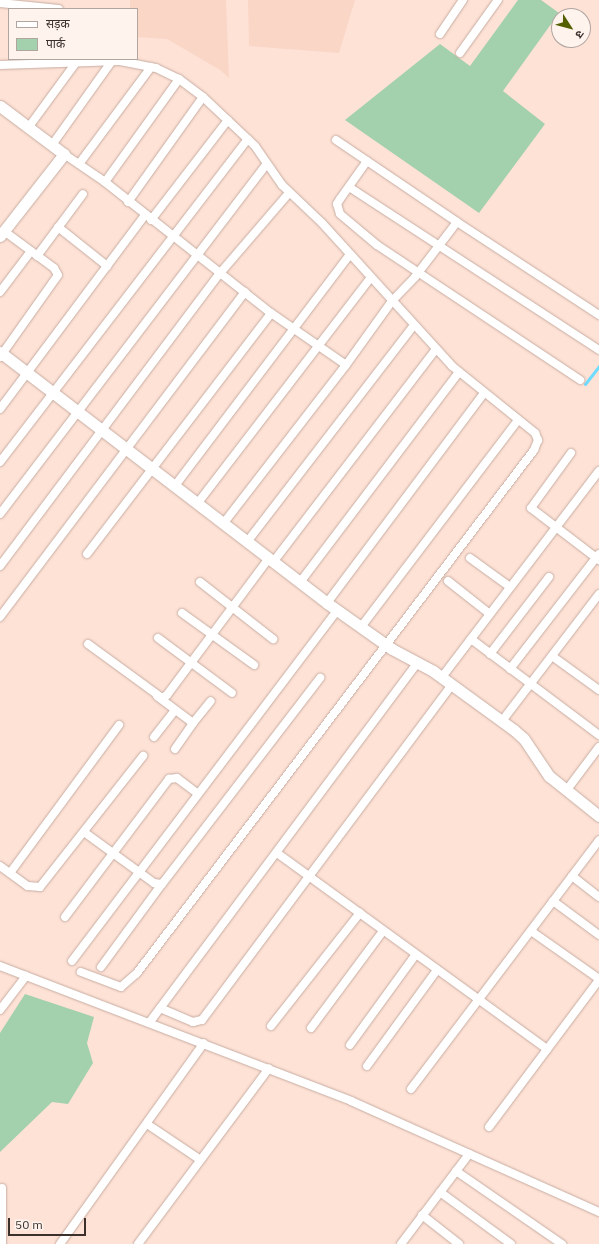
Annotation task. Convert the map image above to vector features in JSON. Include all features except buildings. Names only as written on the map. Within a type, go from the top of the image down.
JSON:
[{"type":"street","points":[[440,34],[463,0]]},
{"type":"street","points":[[460,53],[498,0]]},
{"type":"street","points":[[0,3],[49,8]]},
{"type":"street","points":[[52,145],[112,61]]},
{"type":"street","points":[[0,65],[112,61],[151,67],[179,79],[203,98],[248,139],[289,193],[317,218],[371,277],[394,299],[414,325],[459,372],[538,437],[534,450],[388,646],[363,675],[129,982],[121,987],[117,987],[81,972]]},
{"type":"street","points":[[28,128],[77,62]]},
{"type":"street","points":[[79,164],[151,67]]},
{"type":"street","points":[[105,182],[179,79]]},
{"type":"street","points":[[128,202],[203,98]]},
{"type":"street","points":[[0,106],[28,128],[105,182],[148,218],[221,272],[271,313],[346,365]]},
{"type":"street","points":[[0,409],[107,266],[228,120]]},
{"type":"street","points":[[0,462],[172,236],[248,139]]},
{"type":"street","points":[[336,140],[457,222],[599,315]]},
{"type":"street","points":[[64,154],[2,234],[34,253],[57,271],[56,279],[1,354],[102,428],[174,487],[301,581],[337,610],[388,646],[442,677],[502,721],[524,739],[549,776],[599,816]]},
{"type":"street","points":[[367,161],[337,204],[340,214],[367,237],[580,380]]},
{"type":"street","points":[[0,514],[77,410],[198,256],[267,164]]},
{"type":"street","points":[[349,187],[438,247],[599,350]]},
{"type":"street","points":[[0,566],[102,428],[221,272],[289,193]]},
{"type":"street","points":[[0,292],[58,227],[83,194]]},
{"type":"street","points":[[223,524],[346,365],[394,299],[419,272],[457,222]]},
{"type":"street","points":[[58,227],[107,266]]},
{"type":"street","points":[[174,487],[350,254]]},
{"type":"street","points":[[197,504],[371,277]]},
{"type":"street","points":[[0,617],[245,292]]},
{"type":"street","points":[[87,554],[151,468],[271,313]]},
{"type":"street","points":[[247,542],[414,325]]},
{"type":"street","points":[[156,696],[162,698],[167,695],[232,607],[271,560],[436,349]]},
{"type":"street","points":[[301,581],[459,372]]},
{"type":"street","points":[[328,603],[484,393]]},
{"type":"street","points":[[361,627],[518,420]]},
{"type":"street","points":[[510,669],[598,557],[555,528],[530,508],[571,453]]},
{"type":"street","points":[[442,677],[599,471]]},
{"type":"street","points":[[470,558],[510,587]]},
{"type":"street","points":[[490,654],[549,577]]},
{"type":"street","points":[[448,581],[490,614]]},
{"type":"street","points":[[200,582],[273,639]]},
{"type":"street","points":[[502,721],[599,594]]},
{"type":"street","points":[[72,961],[337,610]]},
{"type":"street","points":[[182,613],[211,636],[254,665]]},
{"type":"street","points":[[158,638],[232,693]]},
{"type":"street","points":[[471,639],[530,685],[599,735]]},
{"type":"street","points":[[88,644],[193,724]]},
{"type":"street","points":[[552,656],[599,690]]},
{"type":"street","points":[[155,1015],[418,662]]},
{"type":"street","points":[[102,967],[162,884],[320,678]]},
{"type":"street","points":[[0,966],[26,976],[155,1015],[192,1022],[202,1020],[452,685]]},
{"type":"street","points":[[175,748],[211,701]]},
{"type":"street","points":[[154,737],[175,710]]},
{"type":"street","points":[[10,873],[119,725]]},
{"type":"street","points":[[566,791],[599,747]]},
{"type":"street","points":[[0,866],[28,886],[40,887],[143,756]]},
{"type":"street","points":[[65,917],[169,779],[177,778],[198,794]]},
{"type":"street","points":[[84,832],[154,883],[162,884]]},
{"type":"street","points":[[411,1089],[599,840]]},
{"type":"street","points":[[277,853],[547,1049]]},
{"type":"street","points":[[572,876],[599,897]]},
{"type":"street","points":[[553,901],[599,935]]},
{"type":"street","points":[[271,1026],[360,914]]},
{"type":"street","points":[[311,1028],[383,931]]},
{"type":"street","points":[[490,1126],[599,979],[531,931]]},
{"type":"street","points":[[350,1045],[416,954]]},
{"type":"street","points":[[367,1066],[437,970]]},
{"type":"street","points":[[0,1010],[26,976]]},
{"type":"street","points":[[155,1015],[204,1043],[351,1101],[599,1212]]},
{"type":"street","points":[[60,1244],[148,1124],[204,1043]]},
{"type":"street","points":[[138,1244],[199,1159],[269,1068]]},
{"type":"street","points":[[148,1124],[199,1159]]},
{"type":"street","points":[[401,1244],[469,1154]]},
{"type":"street","points":[[456,1171],[562,1244]]},
{"type":"street","points":[[2,1188],[2,1244]]},
{"type":"street","points":[[440,1192],[511,1244]]},
{"type":"street","points":[[422,1216],[459,1244]]},
{"type":"shaded area","points":[[130,0],[226,0],[229,78],[220,70],[167,39],[138,37],[138,8],[130,8]]},
{"type":"shaded area","points":[[248,0],[355,0],[339,53],[249,46]]},
{"type":"green space","points":[[518,0],[541,0],[552,8],[551,24],[503,91],[545,124],[479,213],[345,120],[440,44],[470,66]]},
{"type":"green space","points":[[25,994],[94,1017],[87,1043],[93,1063],[68,1104],[52,1102],[0,1152],[0,1033]]},
{"type":"waterway","points":[[585,384],[599,366]]}]
